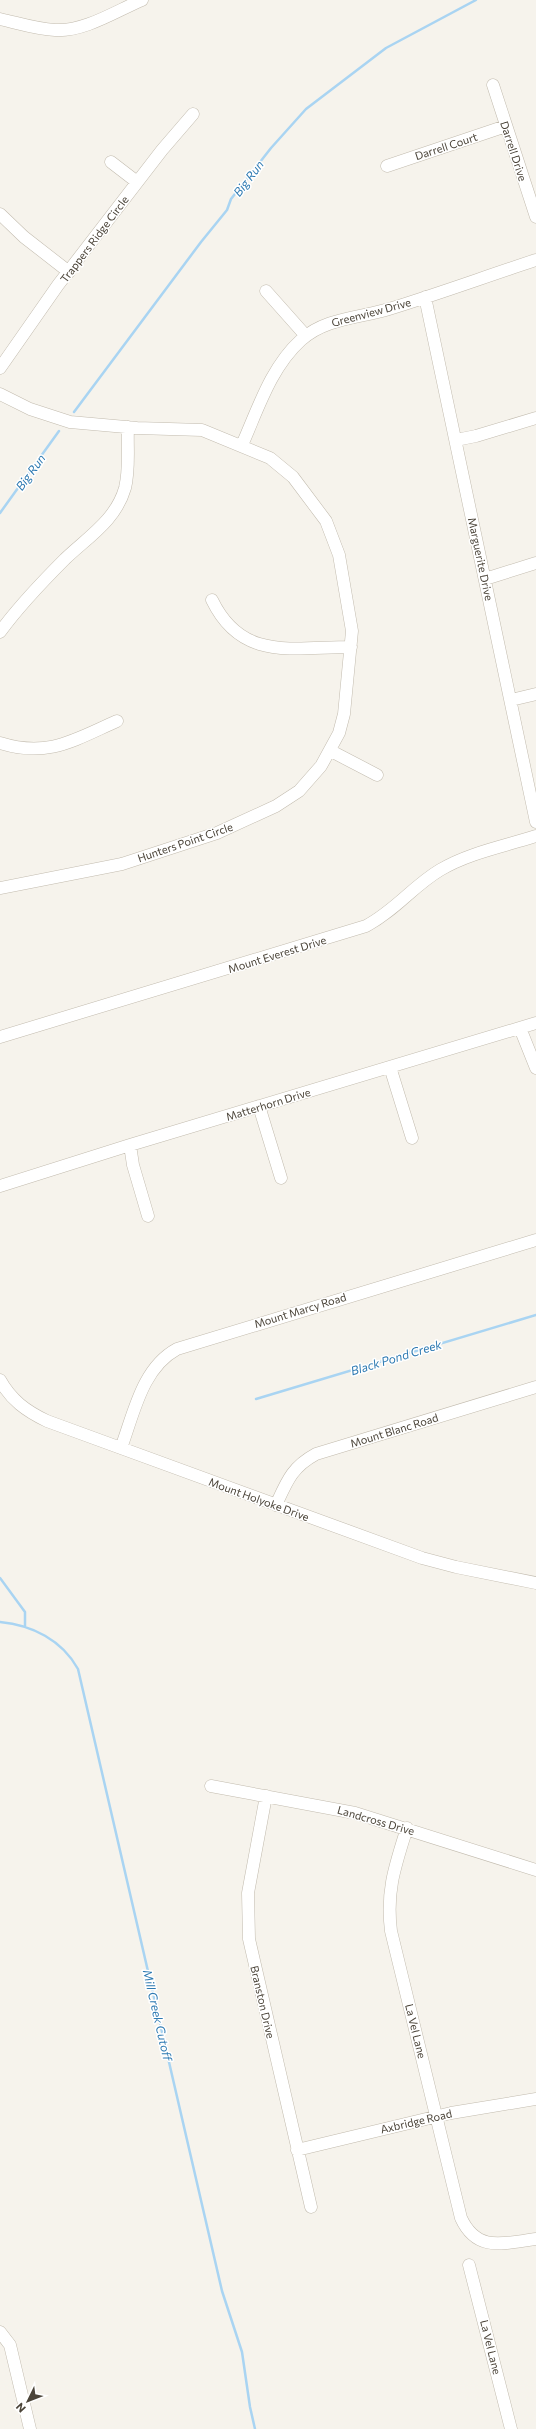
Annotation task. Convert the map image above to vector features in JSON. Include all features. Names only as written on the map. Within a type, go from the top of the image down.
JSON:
[{"type":"street","points":[[0,20],[38,28],[68,29],[78,27],[142,0]]},
{"type":"street","name":"Darrell Drive","points":[[493,85],[536,217]]},
{"type":"street","name":"Trappers Ridge Circle","points":[[0,368],[69,272],[138,182],[193,114]]},
{"type":"street","name":"Darrell Court","points":[[387,166],[506,126]]},
{"type":"street","points":[[111,162],[138,182]]},
{"type":"street","points":[[0,214],[24,237],[69,272]]},
{"type":"street","name":"Greenview Drive","points":[[242,445],[275,372],[291,350],[306,336],[332,322],[387,309],[536,260]]},
{"type":"street","points":[[266,291],[306,336]]},
{"type":"street","name":"Marguerite Drive","points":[[424,297],[486,579],[536,822]]},
{"type":"street","name":"Hunters Point Circle","points":[[0,394],[30,409],[70,422],[128,427],[202,430],[242,445],[270,458],[293,477],[326,521],[340,555],[352,631],[344,714],[331,751],[311,779],[284,801],[217,833],[122,864],[0,888]]},
{"type":"street","points":[[456,440],[476,436],[536,418]]},
{"type":"street","points":[[0,632],[44,580],[103,525],[113,513],[124,488],[128,474],[128,427]]},
{"type":"street","points":[[486,579],[536,563]]},
{"type":"street","points":[[212,600],[221,618],[229,628],[240,636],[262,646],[351,647]]},
{"type":"street","points":[[511,700],[536,694]]},
{"type":"street","points":[[0,743],[26,749],[58,747],[117,721]]},
{"type":"street","points":[[331,751],[377,775]]},
{"type":"street","name":"Mount Everest Drive","points":[[0,1037],[366,926],[392,910],[439,870],[466,859],[536,836]]},
{"type":"street","name":"Matterhorn Drive","points":[[0,1186],[130,1145],[536,1023]]},
{"type":"street","points":[[520,1028],[536,1068]]},
{"type":"street","points":[[390,1067],[412,1138]]},
{"type":"street","points":[[259,1106],[281,1178]]},
{"type":"street","points":[[130,1145],[133,1165],[148,1216]]},
{"type":"street","name":"Mount Marcy Road","points":[[121,1448],[147,1378],[163,1358],[177,1349],[536,1240]]},
{"type":"street","name":"Mount Holyoke Drive","points":[[0,1380],[12,1398],[31,1413],[121,1448],[422,1558],[456,1567],[536,1583]]},
{"type":"street","name":"Mount Blanc Road","points":[[276,1505],[293,1472],[304,1461],[316,1454],[536,1387]]},
{"type":"street","name":"Landcross Drive","points":[[211,1786],[355,1813],[407,1828],[536,1870]]},
{"type":"street","name":"Branston Drive","points":[[266,1796],[248,1893],[248,1933],[311,2207]]},
{"type":"street","name":"La Vel Lane","points":[[407,1828],[393,1870],[388,1910],[391,1931],[460,2218],[475,2238],[488,2243],[536,2239]]},
{"type":"street","name":"Axbridge Road","points":[[297,2150],[436,2116],[536,2099]]},
{"type":"street","name":"La Vel Lane","points":[[469,2265],[511,2429]]},
{"type":"street","points":[[0,2332],[10,2345],[30,2429]]},
{"type":"waterway","name":"Big Run","points":[[74,412],[201,242],[227,210],[231,199],[271,148],[306,109],[386,48],[476,0]]},
{"type":"waterway","name":"Big Run","points":[[0,513],[59,431]]},
{"type":"waterway","name":"Black Pond Creek","points":[[256,1399],[536,1315]]},
{"type":"waterway","name":"Big Run","points":[[0,1578],[25,1612],[25,1626]]},
{"type":"waterway","name":"Mill Creek Cutoff","points":[[0,1622],[35,1631],[55,1642],[64,1650],[78,1669],[222,2291],[242,2352],[250,2407],[255,2429]]}]
